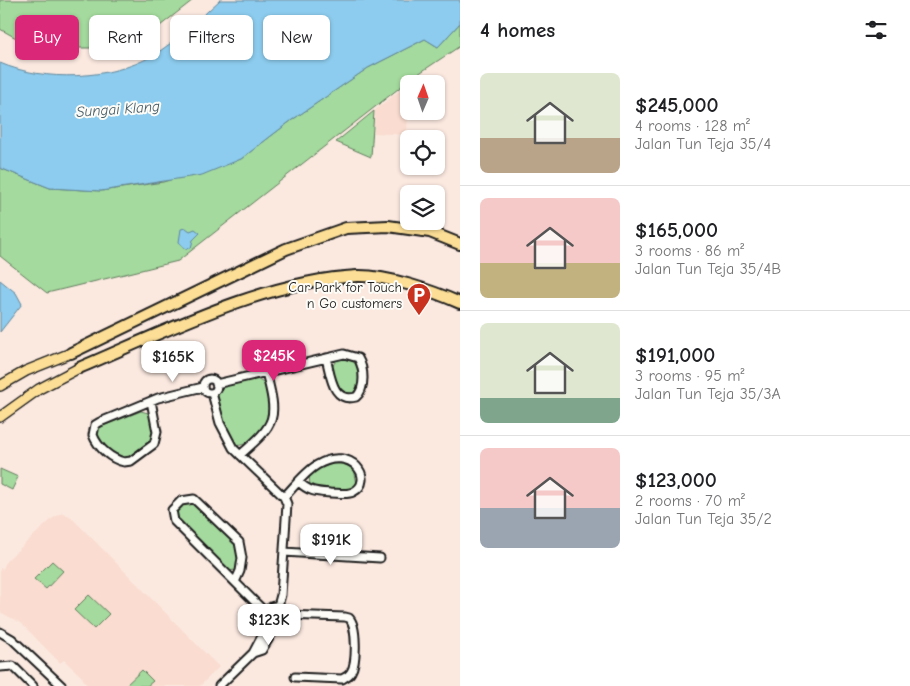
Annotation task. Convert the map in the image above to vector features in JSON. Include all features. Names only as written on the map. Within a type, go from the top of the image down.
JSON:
[{"type":"highway","points":[[71,353],[286,249],[346,228],[388,226],[430,232],[460,244]]},
{"type":"highway","points":[[79,368],[208,314],[271,293],[317,282],[359,276],[427,290],[460,303]]},
{"type":"main road","points":[[0,386],[26,371],[71,353]]},
{"type":"main road","points":[[0,417],[39,389],[79,368]]},
{"type":"street","points":[[151,401],[156,432],[154,444],[131,461],[124,462],[106,453],[97,444],[93,435],[95,425],[151,401],[203,387],[205,382],[209,380],[216,384],[266,372],[326,358],[344,354],[358,358],[362,365],[362,388],[356,397],[348,399],[340,396],[334,389],[326,358]]},
{"type":"street","points":[[240,455],[256,441],[273,421],[274,401],[266,372]]},
{"type":"street","points":[[212,392],[215,390],[216,384]]},
{"type":"street","points":[[203,387],[206,392],[212,392]]},
{"type":"street","points":[[212,392],[225,436],[240,455],[284,497],[287,504],[281,595],[278,606]]},
{"type":"street","points":[[284,497],[315,465],[334,459],[351,461],[359,466],[362,474],[358,488],[352,493],[312,492],[299,482]]},
{"type":"street","points":[[235,582],[240,572],[242,558],[239,542],[198,501],[187,498],[181,501],[172,510],[174,521],[235,582],[262,608],[267,610]]},
{"type":"street","points":[[284,552],[380,558]]},
{"type":"street","points":[[222,685],[253,653],[271,623],[281,620],[282,610],[278,606],[272,606],[267,610],[266,616],[271,623],[275,628],[262,650],[253,653]]},
{"type":"street","points":[[283,615],[345,617],[350,618],[355,626],[354,665],[348,676],[342,679],[295,677]]},
{"type":"street","points":[[0,632],[12,639],[62,686]]},
{"type":"street","points":[[0,667],[12,666],[34,686]]},
{"type":"shaded area","points":[[400,90],[400,120],[408,120],[407,130],[400,130],[400,135],[374,133],[375,110]]},
{"type":"shaded area","points":[[62,513],[70,516],[219,667],[200,686],[87,686],[82,677],[64,660],[60,663],[21,623],[0,612],[0,568],[3,569],[6,561],[53,518]]},
{"type":"green space","points":[[0,0],[193,0],[174,15],[170,15],[170,18],[160,26],[160,15],[89,15],[89,48],[79,48],[79,15],[15,15],[15,37],[0,29]]},
{"type":"green space","points":[[460,23],[460,46],[416,75],[400,75],[400,87],[178,261],[47,293],[0,256],[0,168],[50,188],[101,191],[163,182],[241,159],[292,120],[368,68],[425,39],[438,47]]},
{"type":"green space","points":[[374,111],[371,157],[336,142]]},
{"type":"green space","points":[[347,357],[357,366],[359,374],[359,388],[351,395],[346,394],[340,389],[332,367],[337,359]]},
{"type":"green space","points":[[255,378],[265,384],[270,406],[269,420],[264,429],[255,438],[245,444],[235,445],[224,424],[218,395],[224,386]]},
{"type":"green space","points":[[141,411],[148,413],[150,416],[153,438],[127,458],[117,457],[100,440],[97,432],[98,428]]},
{"type":"green space","points":[[333,464],[344,464],[354,469],[357,484],[349,490],[315,489],[310,486],[309,475],[317,468]]},
{"type":"green space","points":[[0,469],[18,477],[12,490],[0,484]]},
{"type":"green space","points":[[186,502],[195,503],[236,545],[238,567],[236,570],[227,571],[177,516],[176,509]]},
{"type":"green space","points":[[52,561],[63,571],[46,589],[34,579]]},
{"type":"green space","points":[[89,595],[109,614],[94,629],[74,610]]},
{"type":"green space","points":[[142,670],[153,681],[147,686],[125,686]]},
{"type":"water","name":"Sungai Klang","points":[[220,0],[460,0],[460,23],[438,47],[425,39],[368,68],[292,120],[241,159],[202,175],[101,191],[50,188],[0,168],[0,63],[36,73],[77,76],[97,74],[117,70],[144,60],[160,60],[160,51],[170,44],[170,60],[253,60],[253,15],[203,15]]},
{"type":"water","points":[[186,228],[190,231],[195,229],[200,233],[193,240],[191,248],[185,249],[179,242],[181,229]]},
{"type":"water","points":[[0,280],[16,293],[22,304],[0,332]]},
{"type":"place","name":"Car Park for Touch n Go customers","points":[[419,316]]}]
